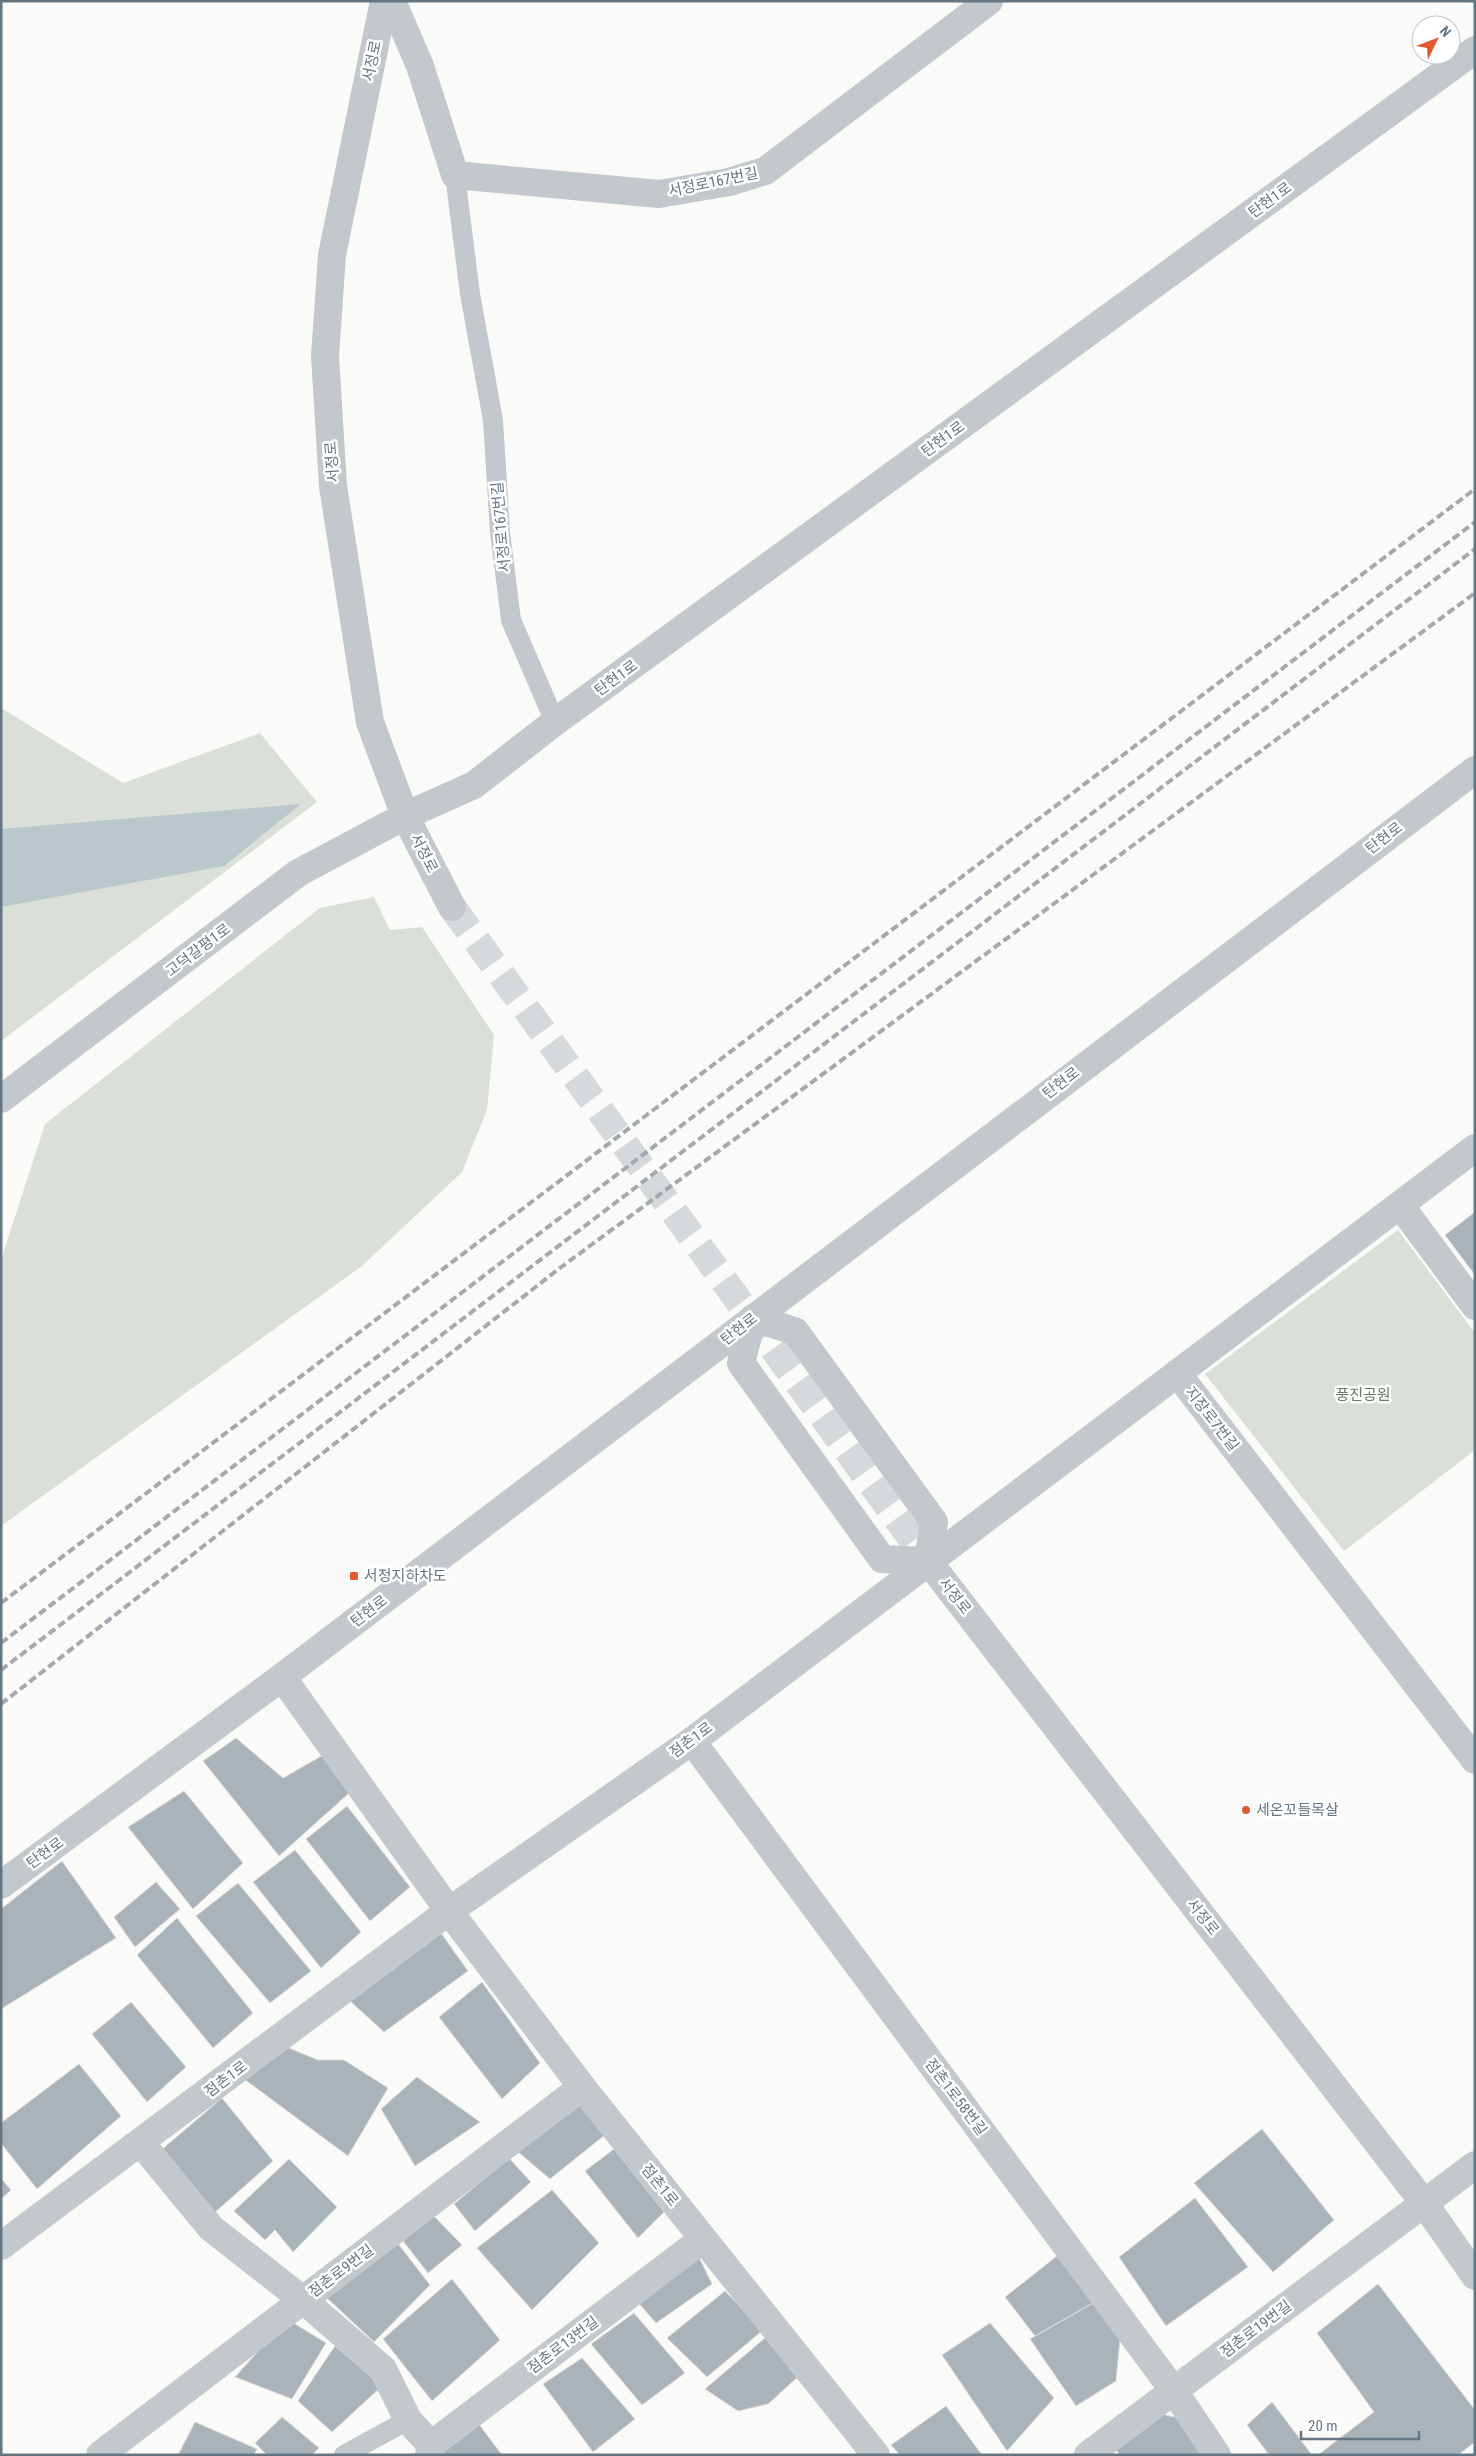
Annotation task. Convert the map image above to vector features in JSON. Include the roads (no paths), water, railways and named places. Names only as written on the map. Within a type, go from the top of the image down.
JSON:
[{"type":"street","name":"서정로","points":[[384,1],[332,255],[325,356],[333,486],[370,722],[405,816],[452,907]]},
{"type":"street","name":"서정로167번길","points":[[392,1],[420,66],[454,175],[659,194],[728,182],[765,170],[979,4]]},
{"type":"street","name":"탄현1로","points":[[405,816],[474,785],[555,722],[1475,50]]},
{"type":"street","name":"탄현로","points":[[1,1885],[282,1677],[1475,770]]},
{"type":"street","name":"고덕갈평1로","points":[[1,1099],[298,873],[405,816]]},
{"type":"street","name":"지장로7번길","points":[[1475,1148],[1177,1373],[1475,1760]]},
{"type":"street","points":[[1400,1205],[1475,1306]]},
{"type":"street","points":[[753,1318],[795,1331],[934,1522],[928,1561],[882,1559],[741,1363],[753,1318]]},
{"type":"street","name":"점촌1로","points":[[1,2246],[449,1912],[692,1740],[1177,1373]]},
{"type":"street","name":"서정로","points":[[928,1561],[1424,2203],[1475,2276]]},
{"type":"street","name":"점촌1로","points":[[282,1677],[449,1912],[582,2087],[876,2455]]},
{"type":"street","name":"점촌1로58번길","points":[[692,1740],[1174,2391],[1216,2455]]},
{"type":"street","name":"점촌로9번길","points":[[100,2455],[582,2087]]},
{"type":"street","points":[[141,2143],[211,2228],[303,2300],[383,2369],[408,2420],[430,2450]]},
{"type":"street","points":[[1424,2203],[1475,2165]]},
{"type":"street","name":"점촌로19번길","points":[[1088,2455],[1424,2203]]},
{"type":"street","name":"점촌로13번길","points":[[430,2450],[703,2239]]},
{"type":"lane","name":"서정로167번길","points":[[454,175],[470,294],[493,420],[500,532],[511,620],[555,722]]},
{"type":"lane","points":[[344,2455],[408,2420]]},
{"type":"tunnel","points":[[452,907],[928,1561]]},
{"type":"railway","points":[[1,1603],[1475,489]]},
{"type":"railway","points":[[1,1643],[1475,522]]},
{"type":"railway","points":[[1,1670],[1475,549]]},
{"type":"railway","points":[[1,1704],[560,1268],[1475,593]]},
{"type":"place","name":"서정지하차도","points":[[354,1576]]},
{"type":"place","name":"세온꼬들목살","points":[[1246,1810]]},
{"type":"park label","name":"풍진공원","points":[[1363,1395]]}]
